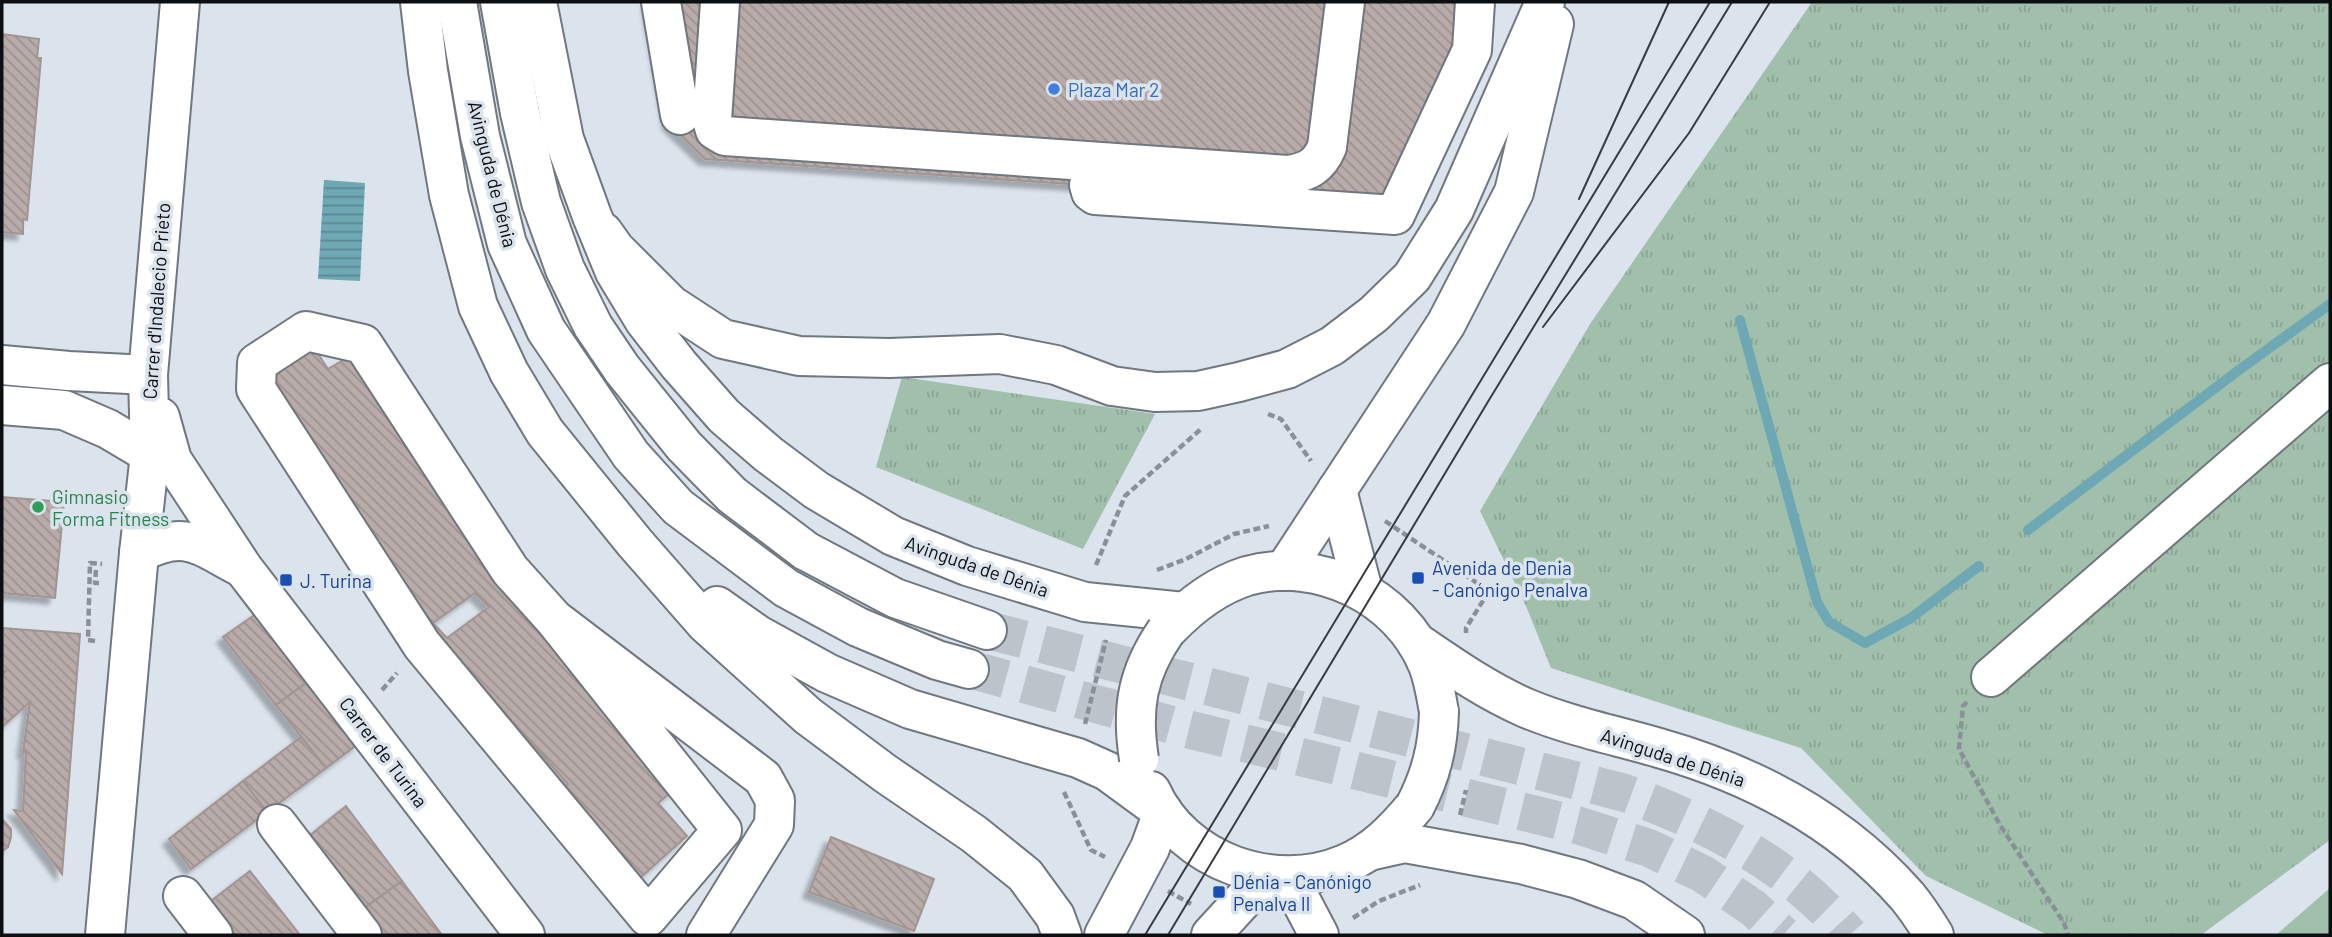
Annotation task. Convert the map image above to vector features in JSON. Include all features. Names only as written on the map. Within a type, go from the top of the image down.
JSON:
[{"type":"main road","name":"Carrer d'Indalecio Prieto","points":[[105,935],[150,454],[148,375],[180,2]]},
{"type":"main road","points":[[420,2],[428,71],[449,195],[478,306],[509,372],[545,432],[635,543],[706,624],[808,716],[974,834],[1025,875],[1055,916],[1062,935]]},
{"type":"main road","name":"Avinguda de Dénia","points":[[457,2],[480,136],[507,244],[546,330],[631,454],[678,507],[786,588],[858,627],[937,660],[969,669]]},
{"type":"main road","name":"Avinguda de Dénia","points":[[500,2],[520,113],[541,202],[565,269],[593,326],[622,369],[684,446],[732,495],[806,551],[895,598],[987,629]]},
{"type":"main road","name":"Avinguda de Dénia","points":[[537,2],[564,139],[615,272],[644,320],[724,416],[816,490],[893,536],[967,566],[1085,602],[1175,621]]},
{"type":"main road","points":[[661,2],[680,115]]},
{"type":"main road","points":[[720,2],[712,120],[715,130],[720,134],[1288,175],[1313,168],[1322,159],[1327,148],[1345,2]]},
{"type":"main road","points":[[1089,185],[1091,192],[1096,195],[1395,215],[1472,50],[1475,2]]},
{"type":"main road","points":[[592,216],[615,249],[671,305],[723,339],[799,356],[889,358],[1000,354],[1056,365],[1112,386],[1155,392],[1198,391],[1287,369],[1332,346],[1374,314],[1412,277],[1454,210],[1545,2]]},
{"type":"main road","points":[[1284,571],[1446,324],[1514,192],[1559,2]]},
{"type":"main road","points":[[306,331],[363,344],[510,570],[554,619],[722,830],[649,917],[422,645],[256,389],[257,363],[306,331]]},
{"type":"main road","points":[[2,365],[69,372],[148,375]]},
{"type":"main road","points":[[2,405],[64,410],[114,398],[148,375]]},
{"type":"main road","name":"Carrer de Turina","points":[[148,375],[172,460],[243,568],[525,935]]},
{"type":"main road","points":[[1991,677],[2330,383]]},
{"type":"main road","points":[[64,410],[108,429],[150,454]]},
{"type":"main road","points":[[1337,490],[1363,591]]},
{"type":"main road","name":"Carrer de Turina","points":[[139,553],[161,542],[188,540],[243,568]]},
{"type":"main road","points":[[635,543],[758,635],[827,673],[910,709],[1078,758],[1107,771],[1163,812]]},
{"type":"main road","points":[[1284,571],[1338,579],[1363,591],[1401,622],[1416,642],[1435,688],[1438,737],[1426,784],[1415,806],[1394,830],[1369,851],[1344,864],[1317,872],[1281,875],[1248,870],[1212,855],[1180,832],[1152,796],[1139,759],[1135,726],[1138,692],[1153,650],[1175,621],[1213,590],[1248,576],[1284,571]]},
{"type":"main road","points":[[554,619],[763,778],[775,800],[774,825],[706,935]]},
{"type":"main road","name":"Avinguda de Dénia","points":[[1416,642],[1468,677],[1525,707],[1573,725],[1660,748],[1728,770],[1805,808],[1866,854],[1908,898],[1934,935]]},
{"type":"main road","points":[[1104,935],[1150,848],[1163,812]]},
{"type":"main road","points":[[277,824],[362,935]]},
{"type":"main road","points":[[1369,851],[1405,844],[1533,867],[1578,879],[1634,900],[1685,935]]},
{"type":"main road","points":[[1212,935],[1245,898],[1281,875]]},
{"type":"main road","points":[[1281,875],[1319,935]]},
{"type":"main road","points":[[183,896],[213,935]]},
{"type":"path","points":[[1153,572],[1186,559],[1234,534],[1279,524]]},
{"type":"path","points":[[1094,569],[1106,569]]},
{"type":"path","points":[[358,717],[422,645]]},
{"type":"path","points":[[1991,677],[1963,706],[1958,749],[2000,825],[2064,923],[2068,935]]},
{"type":"green space","points":[[1812,2],[2330,2],[2330,840],[2201,935],[2048,935],[1926,876],[1801,748],[1551,668],[1526,606],[1480,511],[1590,324]]},
{"type":"green space","points":[[902,377],[1155,414],[1083,549],[876,467]]},
{"type":"green space","points":[[2330,888],[2330,935],[2276,935]]},
{"type":"water","points":[[324,180],[365,183],[360,281],[318,279]]},
{"type":"building","name":"Plaza Mar 2","points":[[648,2],[1465,2],[1461,53],[1389,206],[705,159],[669,124]]},
{"type":"building","points":[[2,34],[39,39],[37,58],[41,58],[27,220],[23,219],[23,234],[2,232]]},
{"type":"building","points":[[307,337],[328,369],[355,353],[677,787],[658,803],[687,836],[641,877],[561,789],[568,784],[428,626],[259,368]],"holes":[[[475,593],[489,607],[447,638],[433,623]]]},
{"type":"building","points":[[2,497],[64,502],[55,598],[2,593]]},
{"type":"building","points":[[257,613],[310,680],[276,705],[223,637]]},
{"type":"building","points":[[2,628],[80,634],[62,874],[14,810],[23,811],[26,752],[23,752],[30,702],[2,727],[2,675],[6,671],[2,671]]},
{"type":"building","points":[[310,680],[358,744],[326,768],[276,705]]},
{"type":"building","points":[[301,737],[326,768],[267,812],[243,781]]},
{"type":"building","points":[[243,781],[267,812],[191,869],[169,839]]},
{"type":"building","points":[[346,806],[402,881],[363,909],[308,837]]},
{"type":"building","points":[[2,819],[11,829],[11,837],[8,847],[2,851]]},
{"type":"building","points":[[831,837],[934,879],[914,931],[809,892]]},
{"type":"building","points":[[250,871],[300,935],[236,935],[211,901]]},
{"type":"building","points":[[402,881],[442,935],[382,935],[363,909]]},
{"type":"waterway","points":[[2028,530],[2330,304]]},
{"type":"waterway","points":[[1740,320],[1817,602],[1829,622],[1865,643],[1911,618],[1979,566]]},
{"type":"tunnel","points":[[987,630],[1625,793],[1688,818],[1747,849],[1801,888],[1849,935]]},
{"type":"tunnel","points":[[969,669],[1187,729],[1577,825],[1649,848],[1703,874],[1753,908],[1783,935]]},
{"type":"tram line","points":[[1579,199],[1669,2]]},
{"type":"tram line","points":[[1145,935],[1710,2]]},
{"type":"tram line","points":[[1168,935],[1732,2]]},
{"type":"tram line","points":[[1543,327],[1689,133],[1770,2]]},
{"type":"place","name":"Plaza Mar 2","points":[[1054,89]]},
{"type":"place","name":"Gimnasio Forma Fitness","points":[[38,507]]},
{"type":"place","name":"Avenida de Denia - Canónigo Penalva","points":[[1418,578]]},
{"type":"place","name":"J. Turina","points":[[286,580]]},
{"type":"place","name":"Dénia - Canónigo Penalva II","points":[[1219,892]]}]
